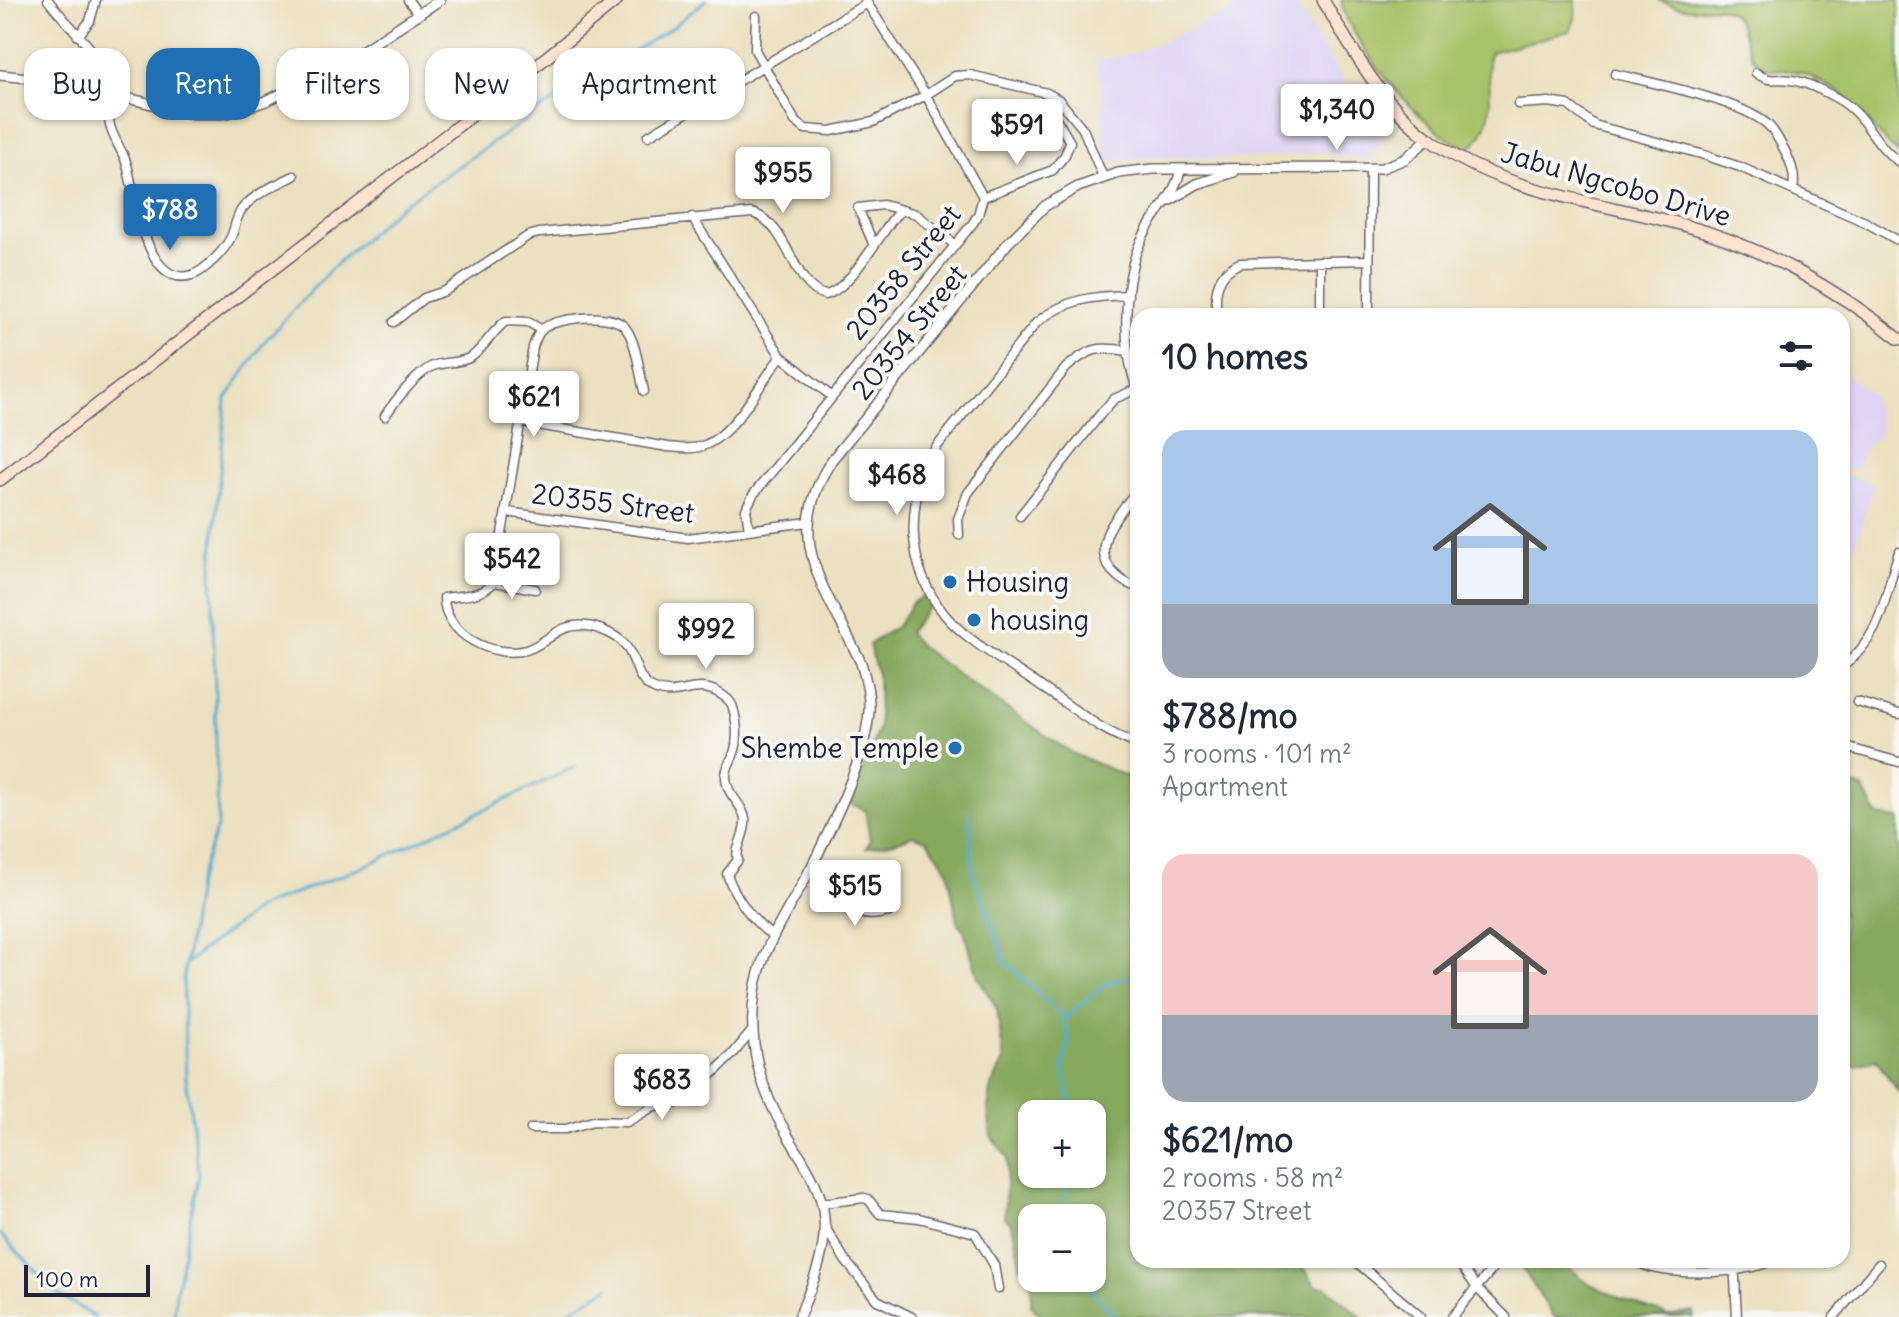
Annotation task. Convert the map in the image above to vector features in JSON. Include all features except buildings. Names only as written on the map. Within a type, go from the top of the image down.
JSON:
[{"type":"main road","points":[[0,480],[617,0]]},
{"type":"main road","name":"Jabu Ngcobo Drive","points":[[1323,0],[1372,80],[1398,109],[1429,138],[1483,172],[1513,183],[1684,225],[1747,248],[1826,287],[1899,339]]},
{"type":"street","points":[[48,0],[89,48]]},
{"type":"street","points":[[78,36],[90,21],[96,0]]},
{"type":"street","points":[[408,0],[419,15]]},
{"type":"street","points":[[130,99],[193,114],[233,113],[337,67],[440,0]]},
{"type":"street","name":"20358 Street","points":[[648,136],[869,2],[983,197],[978,215],[748,503],[749,530]]},
{"type":"street","points":[[756,16],[755,50],[795,121],[805,129],[831,131],[873,122],[926,95],[945,81],[962,75],[1047,93],[1059,100],[1083,129],[1103,177]]},
{"type":"street","points":[[1756,73],[1769,81],[1787,79],[1804,83],[1840,100],[1864,120],[1886,152],[1899,162]]},
{"type":"street","points":[[1615,74],[1685,91],[1759,119],[1773,131],[1787,155],[1793,171],[1793,190]]},
{"type":"street","points":[[0,75],[24,78]]},
{"type":"street","points":[[1518,104],[1549,102],[1568,105],[1594,125],[1740,167],[1865,222],[1899,241]]},
{"type":"street","points":[[110,120],[127,162],[143,235],[158,262],[172,274],[196,274],[229,242],[242,208],[294,176]]},
{"type":"street","points":[[983,197],[1053,170],[1065,155],[1070,140],[1057,120]]},
{"type":"street","name":"20354 Street","points":[[799,1317],[824,1250],[825,1226],[822,1203],[804,1163],[767,1097],[758,1072],[752,1031],[757,980],[773,936],[809,870],[855,767],[869,709],[861,663],[812,561],[808,522],[818,481],[1008,243],[1045,206],[1078,187],[1130,171],[1370,169],[1405,159],[1429,138]]},
{"type":"street","points":[[1130,370],[1128,295],[1131,273],[1140,243],[1154,219],[1169,201],[1197,184],[1249,168]]},
{"type":"street","points":[[1169,201],[1181,169]]},
{"type":"street","points":[[1369,308],[1370,169]]},
{"type":"street","points":[[873,243],[858,208],[883,205],[916,214],[954,244]]},
{"type":"street","points":[[394,322],[424,298],[445,291],[528,236],[745,213],[763,217],[770,224],[811,287],[825,295],[836,292],[847,280],[873,243],[902,210]]},
{"type":"street","points":[[692,217],[781,356],[831,396]]},
{"type":"street","points":[[1216,308],[1218,283],[1231,266],[1250,261],[1368,260]]},
{"type":"street","points":[[1320,261],[1320,308]]},
{"type":"street","points":[[1128,295],[1083,298],[1051,311],[1037,322],[935,449],[916,491],[913,533],[921,572],[945,616],[967,635],[1096,724],[1130,740]]},
{"type":"street","points":[[644,391],[628,333],[618,322],[605,318],[568,320],[542,330],[533,347],[494,582],[476,594],[444,598],[446,610],[459,631],[488,648],[526,650],[561,629],[586,625],[626,645],[642,681],[653,688],[667,692],[708,687],[726,697],[732,704],[738,740],[726,777],[730,796],[745,817],[738,860],[727,874],[738,896],[773,936]]},
{"type":"street","points":[[385,416],[393,403],[427,369],[471,357],[489,335],[506,321],[528,322],[542,330]]},
{"type":"street","points":[[959,535],[958,519],[968,493],[1066,368],[1097,348],[1128,351]]},
{"type":"street","points":[[520,422],[668,447],[705,445],[727,431],[781,356]]},
{"type":"street","points":[[1020,516],[1103,411],[1114,399],[1130,393]]},
{"type":"street","points":[[1130,500],[1109,529],[1103,555],[1112,571],[1130,584]]},
{"type":"street","name":"20355 Street","points":[[507,512],[678,538],[808,522]]},
{"type":"street","points":[[1850,659],[1862,647],[1882,615],[1898,555]]},
{"type":"street","points":[[494,582],[535,589]]},
{"type":"street","points":[[1857,702],[1899,714]]},
{"type":"street","points":[[1850,748],[1899,762]]},
{"type":"street","points":[[809,870],[844,888],[858,912],[889,912],[895,895]]},
{"type":"street","points":[[531,1129],[566,1129],[593,1121],[627,1122],[654,1106],[676,1103],[693,1093],[752,1031]]},
{"type":"street","points":[[822,1203],[864,1198],[880,1214],[919,1218],[975,1233],[994,1265],[998,1289]]},
{"type":"street","points":[[825,1226],[845,1260],[877,1300],[912,1317]]},
{"type":"street","points":[[1834,1317],[1879,1264]]},
{"type":"street","points":[[1363,1268],[1421,1317]]},
{"type":"street","points":[[1463,1268],[1477,1288],[1506,1317]]},
{"type":"street","points":[[1452,1317],[1493,1268]]},
{"type":"street","points":[[1654,1268],[1661,1271],[1698,1268]]},
{"type":"street","points":[[1734,1268],[1737,1317]]},
{"type":"shaded area","points":[[1256,0],[1294,0],[1359,107],[1375,127],[1381,144],[1368,160],[1319,152],[1249,159],[1152,157],[1104,163],[1102,90],[1096,60],[1136,53]]},
{"type":"shaded area","points":[[1850,378],[1873,396],[1881,428],[1877,438],[1866,446],[1855,470],[1850,468]]},
{"type":"shaded area","points":[[1850,476],[1874,485],[1850,561]]},
{"type":"green space","points":[[1341,0],[1576,0],[1575,19],[1570,31],[1491,52],[1488,60],[1488,119],[1469,149],[1433,127],[1392,86],[1358,39]]},
{"type":"green space","points":[[1658,0],[1899,0],[1899,154],[1840,93],[1804,73],[1759,64],[1751,54],[1740,24],[1731,13],[1716,7],[1685,8]]},
{"type":"green space","points":[[923,596],[930,605],[908,633],[921,647],[1074,754],[1130,778],[1130,1268],[1304,1268],[1316,1286],[1326,1287],[1362,1317],[1043,1317],[1031,1306],[1031,1292],[1106,1292],[1106,1204],[1018,1204],[1018,1254],[1012,1225],[1004,1217],[1008,1158],[991,1136],[988,1108],[992,1085],[1004,1061],[997,1009],[978,977],[964,930],[957,921],[948,870],[927,840],[912,835],[866,848],[870,841],[865,810],[850,804],[879,727],[878,678],[869,645],[898,625],[912,603]]},
{"type":"green space","points":[[1850,784],[1863,788],[1878,816],[1899,819],[1899,1093],[1876,1060],[1850,1067]]},
{"type":"green space","points":[[1522,1268],[1570,1268],[1588,1283],[1668,1316],[1694,1312],[1694,1317],[1554,1317]]},
{"type":"waterway","points":[[174,1317],[199,1175],[186,1078],[183,980],[197,886],[218,824],[212,569],[226,399],[265,341],[330,270],[399,207],[540,110],[674,26],[706,0]]},
{"type":"waterway","points":[[186,963],[260,907],[363,867],[577,766]]},
{"type":"waterway","points":[[969,814],[973,872],[1005,962],[1064,1018],[1069,1039],[1063,1068],[1070,1100]]},
{"type":"waterway","points":[[1064,1018],[1107,983],[1130,977]]},
{"type":"waterway","points":[[1064,1204],[1066,1188]]},
{"type":"waterway","points":[[0,1234],[59,1295],[95,1317]]},
{"type":"waterway","points":[[559,1317],[609,1287]]},
{"type":"waterway","points":[[1093,1292],[1117,1317]]},
{"type":"place","name":"Housing","points":[[950,582]]},
{"type":"place","name":"housing","points":[[974,620]]},
{"type":"place","name":"Shembe Temple","points":[[955,748]]}]
